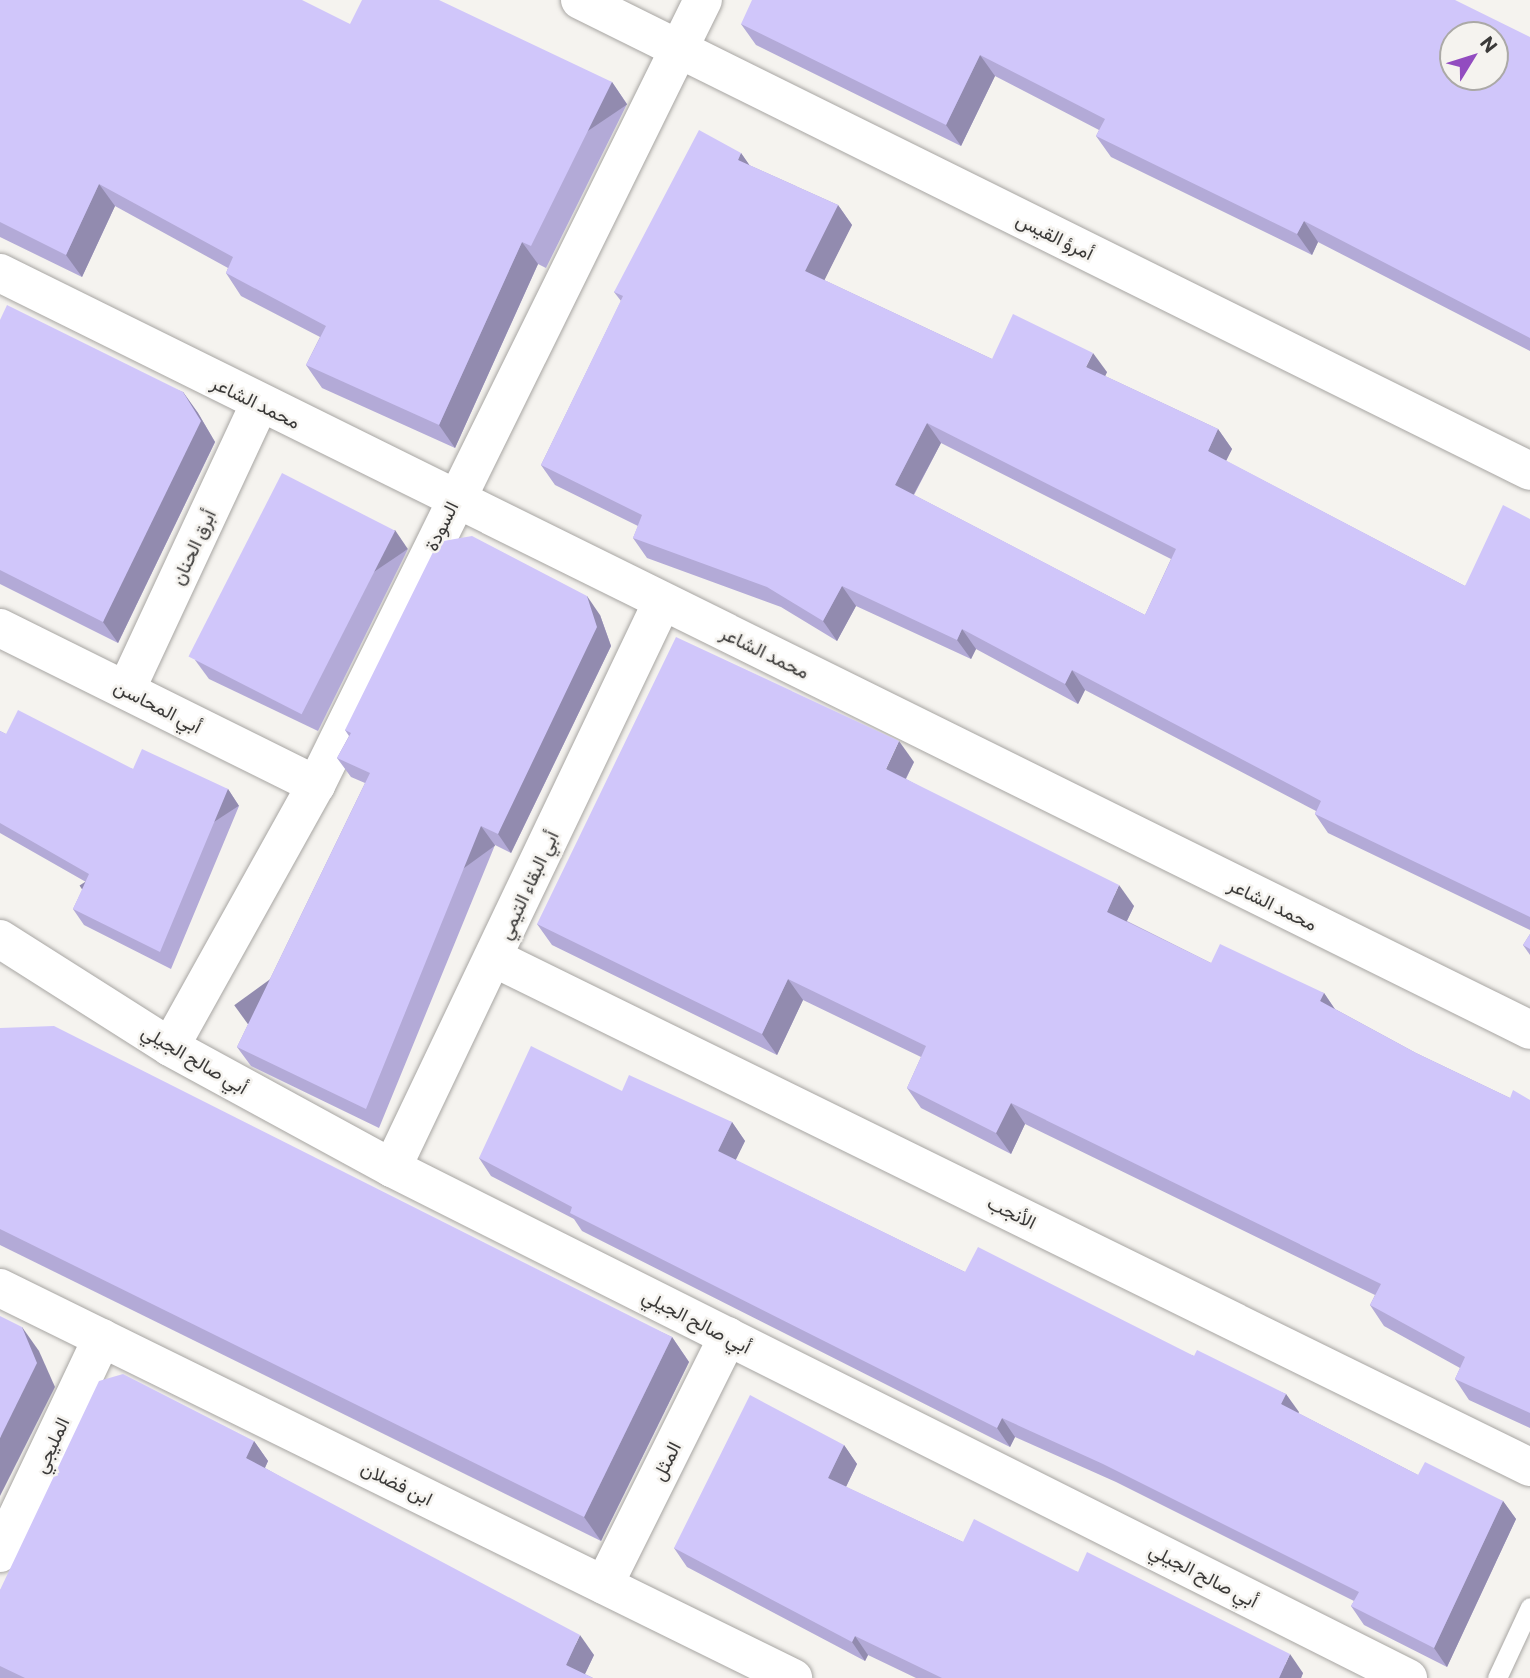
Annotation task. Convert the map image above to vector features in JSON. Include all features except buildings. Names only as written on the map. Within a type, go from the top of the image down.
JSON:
[{"type":"street","name":"أمرؤ القيس","points":[[580,0],[1530,471]]},
{"type":"street","name":"السودة","points":[[170,1047],[316,785],[453,499],[703,0]]},
{"type":"street","name":"محمد الشاعر","points":[[0,273],[259,405],[1530,1030]]},
{"type":"street","name":"أبرق الحنان","points":[[126,690],[259,405]]},
{"type":"street","name":"أبي البقاء التيمي","points":[[392,1168],[662,602]]},
{"type":"street","name":"أبي المحاسن","points":[[0,628],[316,785]]},
{"type":"street","name":"أبي صالح الجيلي","points":[[4,952],[170,1047],[392,1168],[1408,1678]]},
{"type":"street","name":"الأنجب","points":[[494,958],[1530,1467]]},
{"type":"street","name":"ابن فضلان","points":[[0,1288],[793,1678]]},
{"type":"street","name":"المثل","points":[[604,1585],[728,1336]]},
{"type":"street","name":"المليجي","points":[[0,1553],[102,1338]]},
{"type":"lane","points":[[1497,1678],[1530,1607]]}]
